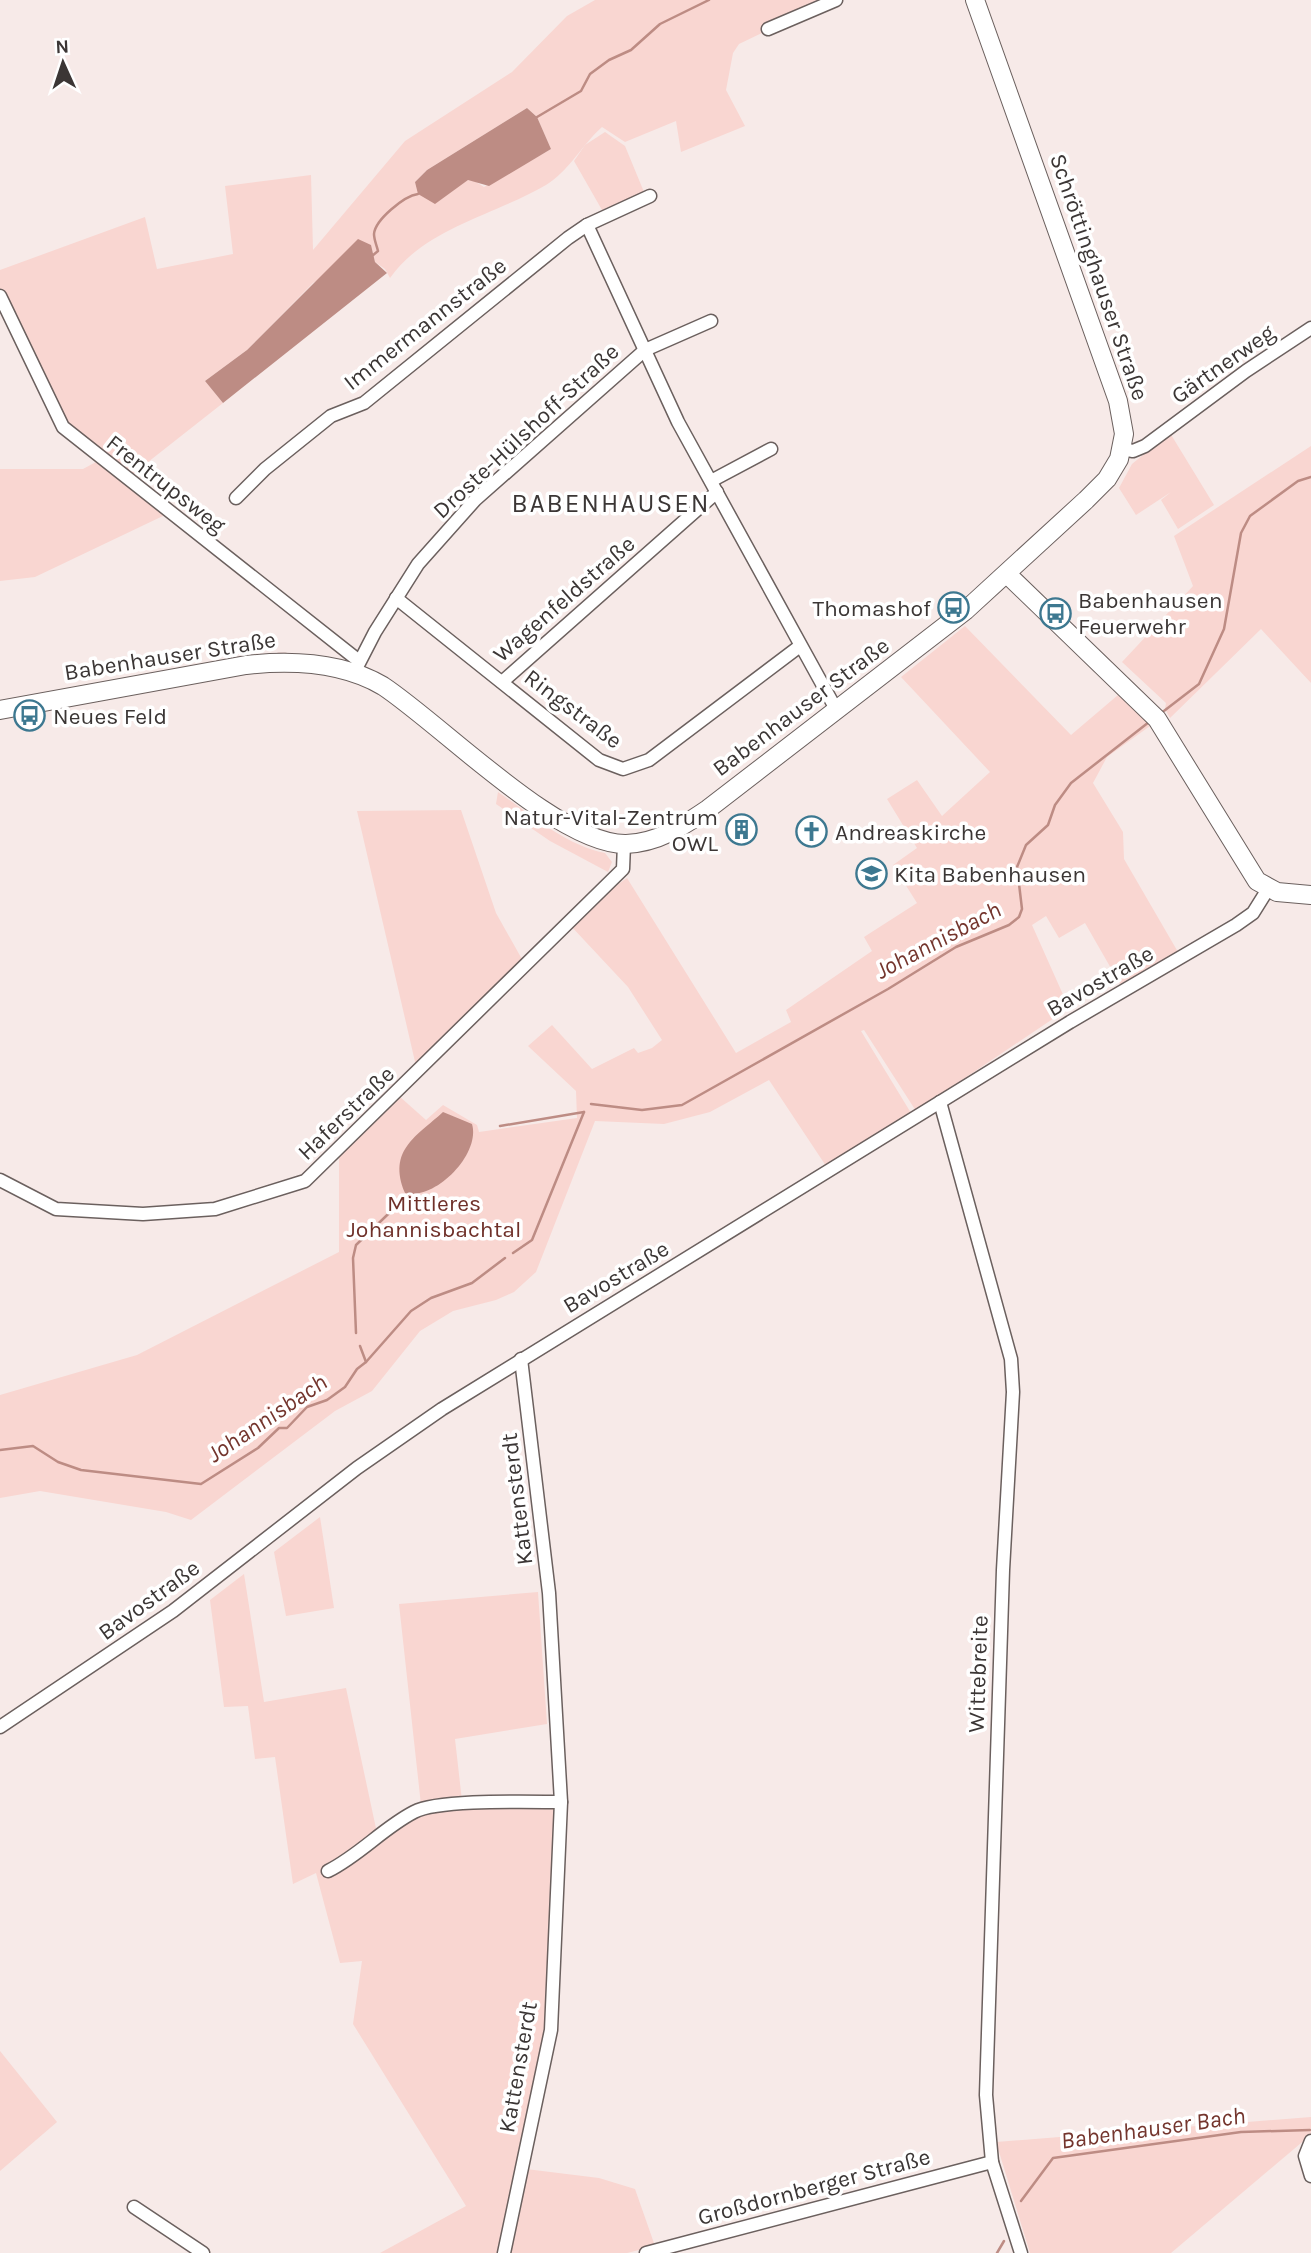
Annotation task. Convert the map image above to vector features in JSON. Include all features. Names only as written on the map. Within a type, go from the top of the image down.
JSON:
[{"type":"main road","name":"Schröttinghauser Straße","points":[[975,0],[1118,401],[1123,424],[1122,449]]},
{"type":"main road","points":[[1122,449],[1115,468],[1098,488],[1007,574],[1030,600],[1151,711],[1245,865],[1268,889],[1286,895],[1311,895]]},
{"type":"main road","name":"Babenhauser Straße","points":[[0,709],[272,662],[357,667],[549,815],[590,837],[624,844],[649,841],[687,823],[837,711],[1007,574]]},
{"type":"street","points":[[768,29],[836,0]]},
{"type":"street","name":"Immermannstraße","points":[[236,498],[265,469],[331,416],[365,403],[587,225],[650,196]]},
{"type":"street","points":[[587,225],[678,422],[837,711]]},
{"type":"street","name":"Frentrupsweg","points":[[0,296],[63,428],[357,667]]},
{"type":"street","name":"Droste-Hülshoff-Straße","points":[[357,667],[418,564],[475,500],[645,350],[710,321]]},
{"type":"street","name":"Gärtnerweg","points":[[1122,449],[1133,451],[1145,446],[1311,328]]},
{"type":"street","name":"Wagenfeldstraße","points":[[502,682],[714,487],[771,449]]},
{"type":"street","name":"Ringstraße","points":[[396,598],[599,760],[623,769],[649,760],[800,646]]},
{"type":"street","name":"Haferstraße","points":[[0,1180],[56,1209],[143,1214],[215,1209],[305,1181],[623,869],[624,844]]},
{"type":"street","name":"Bavostraße","points":[[0,1727],[173,1611],[398,1438],[521,1359],[940,1102],[1236,925],[1253,913],[1268,889]]},
{"type":"street","name":"Wittebreite","points":[[940,1102],[1011,1359],[1013,1392],[1003,1577],[986,2095],[992,2162],[1021,2253]]},
{"type":"street","name":"Kattensterdt","points":[[504,2253],[551,2030],[561,1802],[549,1593],[521,1359]]},
{"type":"street","points":[[328,1871],[359,1854],[420,1810],[478,1804],[561,1802]]},
{"type":"street","points":[[1309,2144],[1305,2156],[1311,2175]]},
{"type":"street","name":"Großdornberger Straße","points":[[646,2253],[992,2162]]},
{"type":"street","points":[[134,2207],[202,2253]]},
{"type":"green space","points":[[595,0],[831,0],[739,44],[733,53],[726,90],[745,126],[681,152],[676,121],[625,142],[602,127],[569,165],[546,185],[441,235],[405,261],[390,278],[385,269],[375,262],[372,250],[313,283],[247,350],[205,381],[223,403],[129,477],[65,426],[0,288],[0,270],[145,217],[157,269],[233,254],[225,186],[311,175],[313,250],[405,141],[512,72],[567,16]],"holes":[[[527,108],[537,117],[551,149],[484,187],[473,180],[415,182],[427,170]]]},
{"type":"green space","points":[[605,132],[625,146],[644,192],[602,210],[574,161],[585,145]]},
{"type":"green space","points":[[1170,433],[1214,505],[1178,529],[1161,500],[1171,492],[1136,515],[1119,488],[1132,464]]},
{"type":"green space","points":[[1311,446],[1311,683],[1261,629],[1170,718],[1165,709],[1166,703],[1122,662],[1193,586],[1174,536]]},
{"type":"green space","points":[[96,462],[165,515],[35,577],[0,581],[0,469],[83,469]]},
{"type":"green space","name":"Mittleres Johannisbachtal","points":[[965,626],[1071,735],[1118,695],[1150,726],[1107,757],[1093,783],[1123,832],[1124,859],[1178,952],[1120,984],[1085,923],[1059,938],[1046,916],[1032,925],[1069,1008],[916,1111],[864,1030],[861,1031],[911,1113],[826,1166],[769,1080],[710,1112],[664,1124],[595,1121],[536,1272],[514,1292],[496,1300],[453,1311],[420,1331],[372,1391],[335,1411],[191,1520],[166,1512],[40,1491],[0,1498],[0,1395],[137,1355],[339,1252],[339,1155],[399,1096],[426,1120],[443,1105],[477,1125],[479,1132],[577,1118],[576,1091],[528,1046],[552,1025],[592,1069],[634,1048],[638,1053],[652,1048],[662,1040],[628,987],[570,925],[601,896],[627,878],[736,1053],[791,1022],[786,1010],[872,951],[864,937],[917,903],[893,865],[917,848],[887,799],[917,780],[942,816],[990,772],[901,677]]},
{"type":"green space","points":[[498,792],[563,836],[605,853],[612,862],[608,872],[550,841],[496,804]]},
{"type":"green space","points":[[461,810],[496,913],[523,961],[416,1066],[357,811]]},
{"type":"green space","points":[[320,1517],[334,1608],[286,1616],[274,1552]]},
{"type":"green space","points":[[244,1574],[264,1702],[346,1688],[377,1833],[412,1806],[421,1805],[399,1604],[538,1592],[547,1724],[455,1739],[462,1801],[555,1806],[546,2026],[498,2253],[380,2253],[466,2206],[353,2024],[362,1961],[340,1963],[316,1873],[293,1884],[275,1757],[255,1759],[248,1706],[224,1707],[210,1600]]},
{"type":"green space","points":[[0,2051],[57,2122],[0,2171]]},
{"type":"green space","points":[[1311,2117],[1311,2133],[1307,2138],[1171,2253],[1030,2253],[996,2142]]},
{"type":"green space","points":[[526,2169],[599,2178],[635,2189],[655,2246],[627,2253],[511,2253]]},
{"type":"shaded area","points":[[527,108],[537,117],[551,149],[489,186],[468,180],[435,204],[418,194],[415,182],[427,170]]},
{"type":"shaded area","points":[[358,239],[371,245],[375,262],[387,273],[223,403],[205,381],[247,350]]},
{"type":"shaded area","points":[[443,1112],[472,1124],[470,1149],[463,1161],[442,1183],[417,1194],[405,1193],[400,1178],[402,1155],[415,1137]]},
{"type":"waterway","points":[[537,117],[581,91],[590,74],[609,60],[631,50],[660,24],[709,0]]},
{"type":"waterway","points":[[372,256],[378,251],[374,234],[379,222],[398,204],[418,194]]},
{"type":"waterway","name":"Johannisbach","points":[[1160,714],[1199,684],[1224,629],[1241,533],[1250,516],[1298,481],[1311,477]]},
{"type":"waterway","points":[[278,654],[286,654]]},
{"type":"waterway","name":"Johannisbach","points":[[591,1104],[642,1110],[682,1105],[888,989],[956,947],[1009,925],[1019,917],[1022,909],[1017,867],[1026,845],[1048,825],[1055,805],[1071,783],[1149,722]]},
{"type":"waterway","name":"Johannisbach","points":[[500,1126],[584,1112]]},
{"type":"waterway","points":[[513,1253],[532,1240],[584,1112]]},
{"type":"waterway","name":"Johannisbach","points":[[356,1333],[353,1258],[356,1245],[410,1193]]},
{"type":"waterway","points":[[366,1362],[411,1311],[431,1298],[472,1283],[505,1258]]},
{"type":"waterway","name":"Johannisbach","points":[[0,1450],[33,1446],[58,1462],[81,1470],[201,1484],[258,1448],[279,1428],[287,1428],[307,1407],[327,1400],[345,1387],[357,1369],[366,1362],[360,1346]]},
{"type":"waterway","name":"Babenhauser Bach","points":[[1021,2201],[1053,2158],[1241,2132],[1310,2130]]},
{"type":"waterway","name":"Babenhauser Bach","points":[[997,2253],[1004,2241]]},
{"type":"place","name":"Thomashof","points":[[954,608]]},
{"type":"place","name":"Babenhausen Feuerwehr","points":[[1055,613]]},
{"type":"place","name":"Neues Feld","points":[[30,716]]},
{"type":"place","name":"Natur-Vital-Zentrum OWL","points":[[741,830]]},
{"type":"place","name":"Andreaskirche","points":[[812,832]]},
{"type":"place","name":"Kita Babenhausen","points":[[871,874]]},
{"type":"district","name":"BABENHAUSEN","points":[[611,503]]}]
